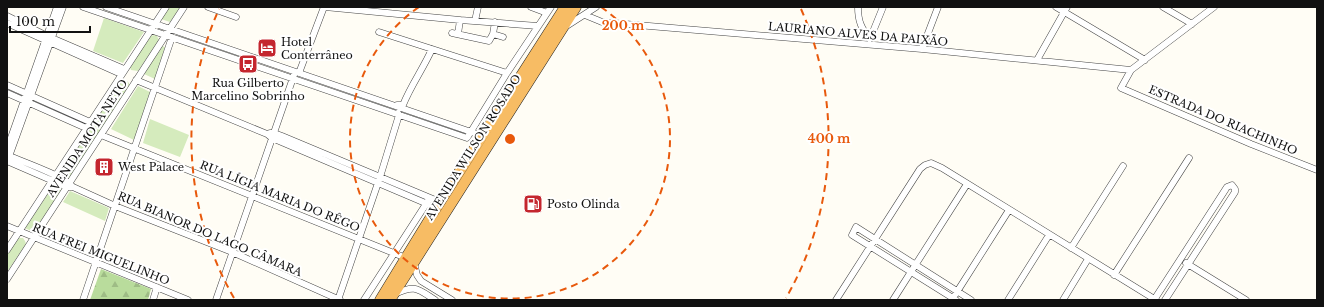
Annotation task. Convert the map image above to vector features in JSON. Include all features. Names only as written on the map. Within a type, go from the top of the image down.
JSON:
[{"type":"highway","name":"AVENIDA WILSON ROSADO","points":[[392,297],[439,205],[565,7]]},
{"type":"highway","name":"AVENIDA WILSON ROSADO","points":[[380,300],[410,260],[576,7]]},
{"type":"street","points":[[7,149],[29,95],[49,39],[58,7]]},
{"type":"street","points":[[49,39],[63,7]]},
{"type":"street","points":[[83,7],[467,138],[507,73],[547,12],[552,7]]},
{"type":"street","points":[[106,7],[483,136]]},
{"type":"street","name":"AVENIDA MOTA NETO","points":[[7,250],[166,7]]},
{"type":"street","name":"AVENIDA MOTA NETO","points":[[7,279],[34,237],[70,186],[136,80],[169,36],[170,29],[184,7]]},
{"type":"street","points":[[208,7],[236,17]]},
{"type":"street","points":[[216,300],[292,79],[297,72],[324,7],[538,26]]},
{"type":"street","points":[[392,14],[394,7]]},
{"type":"street","points":[[476,21],[478,7]]},
{"type":"street","points":[[531,7],[547,12]]},
{"type":"street","points":[[561,30],[596,7]]},
{"type":"street","points":[[858,7],[858,18],[862,30],[870,39],[883,7]]},
{"type":"street","points":[[922,49],[938,7]]},
{"type":"street","points":[[1056,7],[1066,9],[1145,60]]},
{"type":"street","points":[[1163,7],[1192,24]]},
{"type":"street","points":[[1131,70],[1214,7]]},
{"type":"street","points":[[1037,60],[1066,9]]},
{"type":"street","name":"LAURIANO ALVES DA PAIXÃO","points":[[585,14],[602,22],[922,49],[1131,70]]},
{"type":"street","points":[[7,16],[11,22],[123,72]]},
{"type":"street","points":[[460,20],[455,34],[487,42],[493,34],[495,22]]},
{"type":"street","points":[[379,32],[507,73]]},
{"type":"street","points":[[493,34],[503,37]]},
{"type":"street","points":[[83,300],[155,88],[169,36]]},
{"type":"street","points":[[394,105],[403,106],[409,90],[427,61],[432,49]]},
{"type":"street","name":"ESTRADA DO RIACHINHO","points":[[1131,70],[1121,88],[1317,170]]},
{"type":"street","points":[[136,80],[439,205]]},
{"type":"street","points":[[328,91],[331,84]]},
{"type":"street","points":[[7,85],[90,122]]},
{"type":"street","points":[[7,93],[86,128]]},
{"type":"street","points":[[8,159],[26,102]]},
{"type":"street","points":[[338,300],[379,180],[399,115],[394,105]]},
{"type":"street","name":"RUA LÍGIA MARIA DO RÊGO","points":[[101,135],[410,260]]},
{"type":"street","points":[[1114,275],[1189,158]]},
{"type":"street","name":"RUA BIANOR DO LAGO CÂMARA","points":[[8,159],[115,206],[232,252],[338,300]]},
{"type":"street","points":[[836,300],[920,169],[931,163],[935,164],[1155,300],[1227,187],[1232,185],[1235,192],[1165,300]]},
{"type":"street","points":[[1071,248],[1123,166]]},
{"type":"street","points":[[893,300],[967,184]]},
{"type":"street","points":[[364,300],[428,200]]},
{"type":"street","points":[[970,300],[957,292],[875,239],[856,228],[852,235],[953,299],[957,292],[1009,210]]},
{"type":"street","name":"RUA FREI MIGUELINHO","points":[[7,226],[188,300]]},
{"type":"street","points":[[1008,300],[1049,235]]},
{"type":"street","points":[[1064,300],[1088,259]]},
{"type":"street","points":[[410,260],[417,275],[422,281],[452,300]]},
{"type":"street","points":[[1180,260],[1246,300]]},
{"type":"street","points":[[153,300],[157,287]]},
{"type":"street","points":[[392,297],[407,288],[414,288],[435,300]]},
{"type":"green space","points":[[169,7],[180,7],[170,22],[161,19]]},
{"type":"green space","points":[[104,18],[144,32],[123,63],[93,51]]},
{"type":"green space","points":[[155,35],[159,40],[138,71],[131,70],[130,67],[150,36]]},
{"type":"green space","points":[[162,46],[165,47],[155,79],[144,74]]},
{"type":"green space","points":[[121,81],[127,81],[129,86],[69,179],[65,180],[60,173]]},
{"type":"green space","points":[[138,86],[150,92],[134,140],[111,129]]},
{"type":"green space","points":[[150,119],[189,135],[180,157],[143,143]]},
{"type":"green space","points":[[54,185],[63,188],[36,228],[31,231],[25,228]]},
{"type":"green space","points":[[70,191],[109,208],[105,221],[63,202]]},
{"type":"green space","points":[[19,238],[23,238],[26,244],[7,272],[7,254]]},
{"type":"green space","points":[[101,269],[151,289],[148,300],[90,300]]},
{"type":"place","name":"Hotel Conterrâneo","points":[[267,48]]},
{"type":"place","name":"Rua Gilberto Marcelino Sobrinho","points":[[248,64]]},
{"type":"place","name":"West Palace","points":[[104,167]]},
{"type":"place","name":"Posto Olinda","points":[[533,204]]}]
